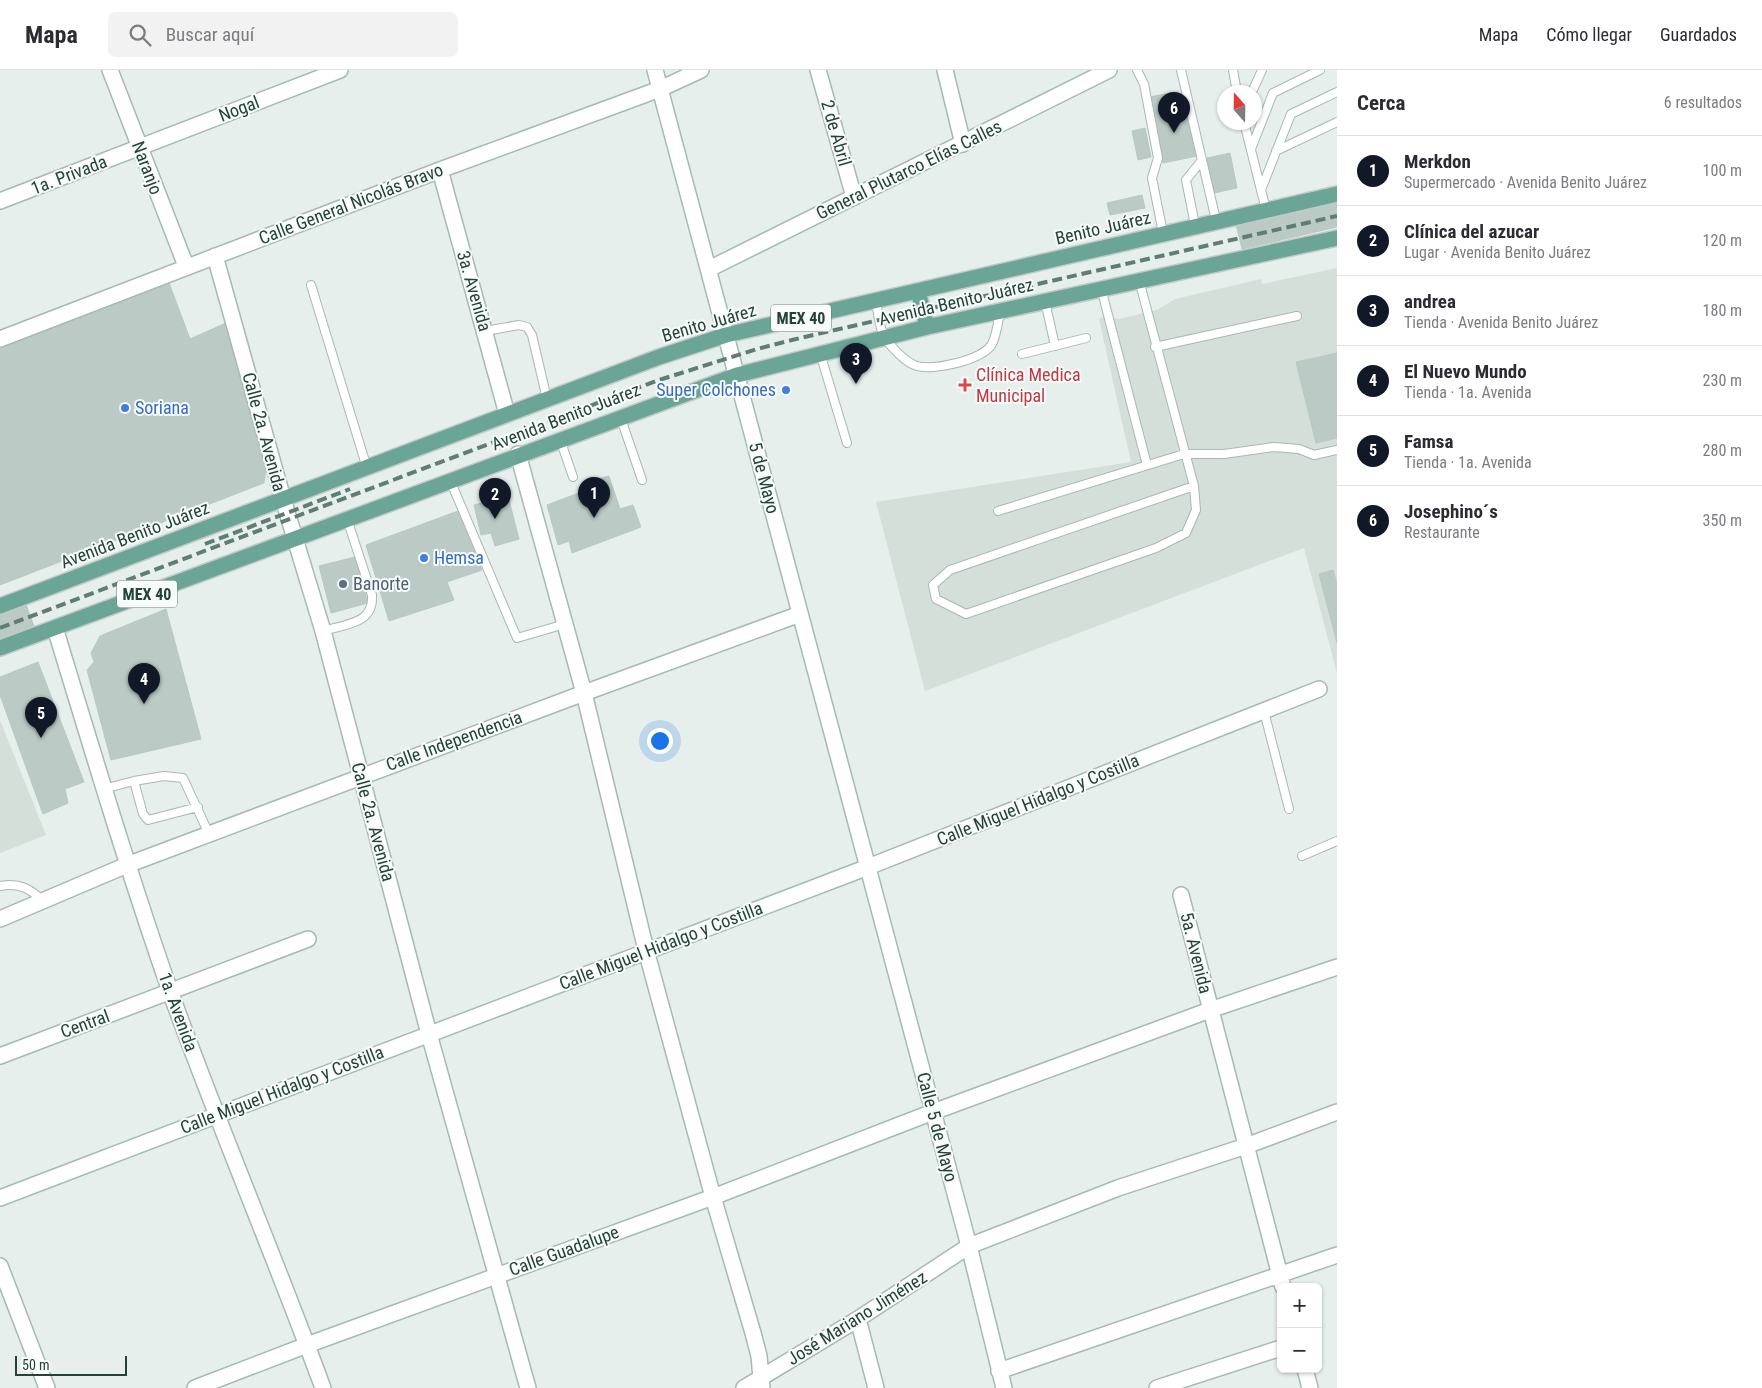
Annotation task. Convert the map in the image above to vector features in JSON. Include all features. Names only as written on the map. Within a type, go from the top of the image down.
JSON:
[{"type":"main road","name":"Benito Juárez","points":[[282,499],[659,356],[726,335],[1216,220],[1337,194]]},
{"type":"main road","name":"Avenida Benito Juárez","points":[[0,648],[620,416],[737,375],[927,327],[1337,238]]},
{"type":"main road","points":[[918,291],[927,327]]},
{"type":"main road","name":"Avenida Benito Juárez","points":[[0,606],[282,499]]},
{"type":"street","name":"Naranjo","points":[[110,70],[139,149],[186,266]]},
{"type":"street","name":"Nogal","points":[[139,149],[340,70]]},
{"type":"street","points":[[655,70],[660,89]]},
{"type":"street","name":"Calle General Nicolás Bravo","points":[[0,339],[186,266],[660,89],[701,70]]},
{"type":"street","name":"2 de Abril","points":[[818,70],[854,197]]},
{"type":"street","points":[[945,70],[963,144]]},
{"type":"street","name":"General Plutarco Elías Calles","points":[[709,269],[1109,70]]},
{"type":"street","name":"5 de Mayo","points":[[660,89],[868,867]]},
{"type":"street","name":"1a. Privada","points":[[0,202],[139,149]]},
{"type":"street","name":"3a. Avenida","points":[[440,170],[507,414]]},
{"type":"street","name":"Calle 2a. Avenida","points":[[215,256],[282,499],[323,631],[429,1034],[528,1388]]},
{"type":"street","points":[[518,454],[584,693],[646,950],[713,1197],[753,1333],[762,1382]]},
{"type":"street","name":"Calle Independencia","points":[[0,919],[45,902],[126,866],[361,776],[800,614]]},
{"type":"street","name":"1a. Avenida","points":[[55,628],[126,866],[216,1116],[323,1388]]},
{"type":"street","name":"Calle Miguel Hidalgo y Costilla","points":[[0,1198],[429,1034],[548,991],[646,950],[868,867],[1319,689]]},
{"type":"street","name":"Calle 5 de Mayo","points":[[868,867],[969,1246],[1004,1388]]},
{"type":"street","name":"5a. Avenida","points":[[1181,895],[1282,1281]]},
{"type":"street","name":"Central","points":[[0,1056],[308,938]]},
{"type":"street","name":"Calle Guadalupe","points":[[195,1388],[307,1344],[713,1197],[933,1112],[1210,1010],[1337,967]]},
{"type":"street","name":"José Mariano Jiménez","points":[[744,1388],[762,1382],[969,1246],[1118,1188],[1246,1146],[1337,1112]]},
{"type":"street","points":[[999,1371],[1282,1281],[1337,1256]]},
{"type":"street","points":[[0,1266],[47,1388]]},
{"type":"street","points":[[858,1320],[876,1388]]},
{"type":"street","points":[[1157,1388],[1277,1349]]},
{"type":"street","points":[[1306,1373],[1310,1388]]},
{"type":"lane","points":[[1137,70],[1144,84],[1158,158],[1152,178],[1163,233]]},
{"type":"lane","points":[[1181,70],[1216,220]]},
{"type":"lane","points":[[1233,70],[1236,85]]},
{"type":"lane","points":[[1255,85],[1262,70]]},
{"type":"lane","points":[[1251,150],[1273,93],[1320,70]]},
{"type":"lane","points":[[1261,190],[1291,114],[1337,92]]},
{"type":"lane","points":[[1276,151],[1337,122]]},
{"type":"lane","points":[[1246,130],[1266,210]]},
{"type":"lane","points":[[1195,226],[1186,180],[1202,160]]},
{"type":"lane","points":[[1139,280],[1155,347],[1194,486],[1196,510],[1186,533],[1156,548],[966,614],[936,599],[933,585],[950,570],[1194,486]]},
{"type":"lane","points":[[310,285],[367,468]]},
{"type":"lane","points":[[1102,288],[1147,465]]},
{"type":"lane","points":[[876,301],[885,338],[915,366],[926,368],[972,358],[984,353],[992,345],[1000,311]]},
{"type":"lane","points":[[1045,301],[1055,346]]},
{"type":"lane","points":[[1155,347],[1297,316]]},
{"type":"lane","points":[[485,331],[519,325],[527,327],[532,336],[547,399]]},
{"type":"lane","points":[[1022,354],[1086,338]]},
{"type":"lane","points":[[820,353],[847,443]]},
{"type":"lane","points":[[620,416],[642,480]]},
{"type":"lane","points":[[560,439],[573,477]]},
{"type":"lane","points":[[998,511],[1184,454],[1224,454],[1274,447],[1299,450],[1314,455],[1337,450]]},
{"type":"lane","points":[[450,480],[517,638],[565,624]]},
{"type":"lane","points":[[323,631],[360,620],[368,615],[373,606],[372,595],[347,519]]},
{"type":"lane","points":[[1264,711],[1289,809]]},
{"type":"lane","points":[[104,789],[164,776],[183,778],[209,834]]},
{"type":"lane","points":[[134,781],[142,814],[148,820],[198,807]]},
{"type":"lane","points":[[1302,856],[1337,841]]},
{"type":"lane","points":[[0,886],[22,885],[33,891],[45,902]]},
{"type":"shaded area","points":[[1337,268],[1337,673],[1304,548],[925,691],[876,502],[1131,462],[1099,319],[1104,316],[1119,319],[1157,310],[1175,299],[1261,279],[1262,284]]},
{"type":"shaded area","points":[[0,720],[46,835],[0,853]]},
{"type":"building","points":[[1171,93],[1175,110],[1187,108],[1197,156],[1163,163],[1149,97]]},
{"type":"building","points":[[1145,128],[1151,157],[1138,160],[1132,131]]},
{"type":"building","points":[[1230,153],[1237,188],[1214,193],[1207,158]]},
{"type":"building","points":[[1142,195],[1145,208],[1110,215],[1107,203]]},
{"type":"building","points":[[1337,198],[1337,227],[1242,249],[1235,220]]},
{"type":"building","name":"Soriana","points":[[169,283],[190,339],[226,323],[266,468],[264,483],[0,585],[0,348]]},
{"type":"building","points":[[1337,353],[1337,438],[1316,443],[1296,362]]},
{"type":"building","points":[[609,476],[620,509],[633,505],[641,527],[572,553],[569,541],[558,545],[547,505],[600,485],[598,479]]},
{"type":"building","points":[[508,496],[519,539],[495,546],[491,533],[481,535],[474,505]]},
{"type":"building","name":"Hemsa","points":[[458,511],[482,570],[447,582],[454,600],[389,621],[366,545]]},
{"type":"building","name":"Banorte","points":[[355,557],[368,603],[331,613],[319,566]]},
{"type":"building","points":[[1333,570],[1337,584],[1337,643],[1319,574]]},
{"type":"building","points":[[24,599],[35,629],[0,642],[0,608]]},
{"type":"building","points":[[166,609],[201,739],[111,760],[87,670],[94,662],[91,653],[100,636]]},
{"type":"building","points":[[38,662],[84,782],[65,789],[68,803],[43,814],[0,695],[0,677]]},
{"type":"railway","points":[[0,628],[656,381],[757,349],[1337,216]]},
{"type":"railway","points":[[205,544],[350,489]]},
{"type":"place","name":"Josephino´s","points":[[1174,133]]},
{"type":"place","name":"andrea","points":[[856,384]]},
{"type":"place","name":"Clínica Medica Municipal","points":[[965,385]]},
{"type":"place","name":"Super Colchones","points":[[786,390]]},
{"type":"place","name":"Soriana","points":[[125,408]]},
{"type":"place","name":"Merkdon","points":[[594,518]]},
{"type":"place","name":"Clínica del azucar","points":[[495,519]]},
{"type":"place","name":"Hemsa","points":[[424,558]]},
{"type":"place","name":"Banorte","points":[[343,584]]},
{"type":"place","name":"El Nuevo Mundo","points":[[144,704]]},
{"type":"place","name":"Famsa","points":[[41,738]]}]
